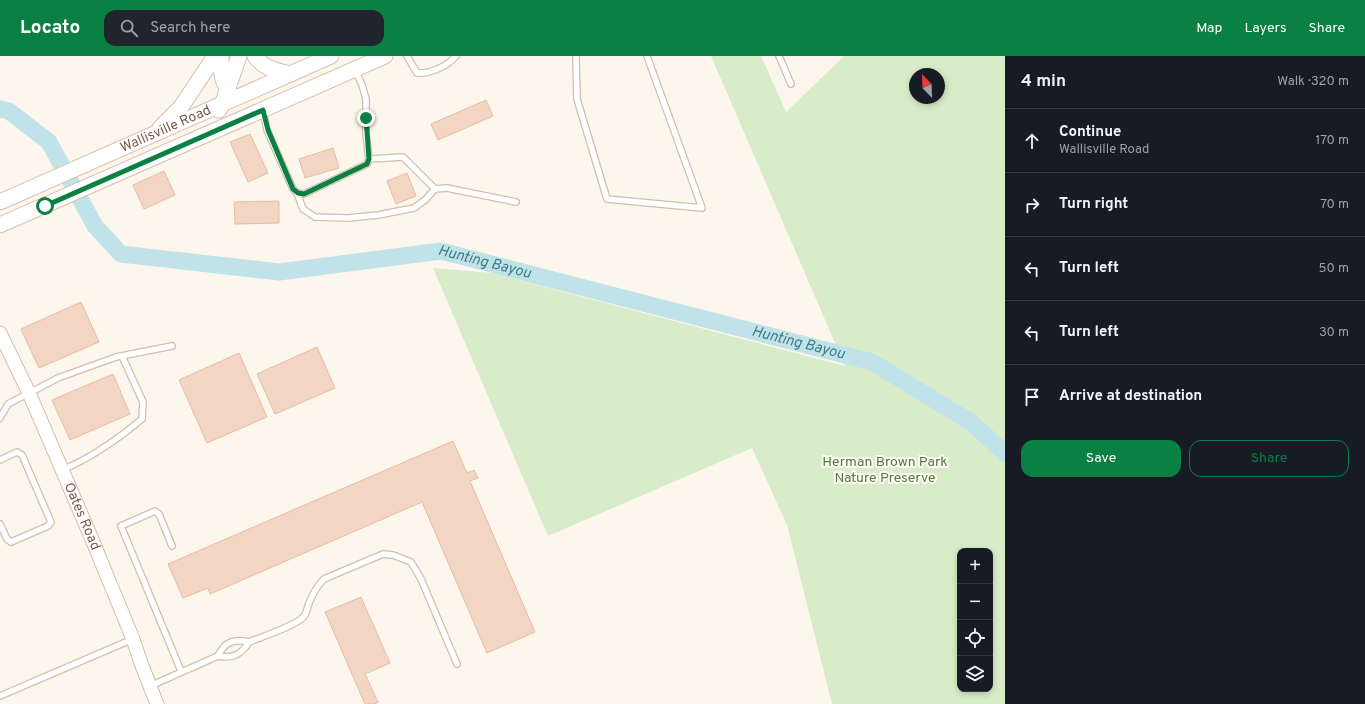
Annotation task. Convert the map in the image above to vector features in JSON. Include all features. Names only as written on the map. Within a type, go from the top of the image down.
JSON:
[{"type":"main road","points":[[152,135],[181,107],[215,56]]},
{"type":"main road","points":[[221,56],[223,80],[232,94],[263,110]]},
{"type":"main road","points":[[232,94],[239,56]]},
{"type":"main road","points":[[256,56],[263,64],[274,70],[291,74]]},
{"type":"main road","points":[[202,136],[222,105],[232,94],[291,74],[312,62],[332,56]]},
{"type":"main road","name":"Wallisville Road","points":[[0,226],[385,56]]},
{"type":"main road","name":"Wallisville Road","points":[[0,202],[222,105]]},
{"type":"street","name":"Oates Road","points":[[0,333],[29,394],[91,537],[133,639],[149,686],[157,704]]},
{"type":"lane","points":[[407,56],[417,73],[424,74],[451,62],[456,56]]},
{"type":"lane","points":[[576,56],[577,99],[607,199],[702,208],[647,56]]},
{"type":"lane","points":[[779,56],[791,84]]},
{"type":"lane","points":[[263,110],[268,130],[293,189],[298,193],[304,194],[367,164],[369,159],[366,134],[366,99],[362,85],[355,70]]},
{"type":"lane","points":[[369,159],[403,157],[435,189]]},
{"type":"lane","points":[[298,193],[303,209],[315,217],[348,218],[378,215],[414,208],[426,200],[435,189],[447,188],[516,202]]},
{"type":"lane","points":[[0,418],[8,404],[58,378],[83,368],[122,356],[172,346]]},
{"type":"lane","points":[[62,470],[77,464],[123,434],[142,419],[143,402],[122,356]]},
{"type":"lane","points":[[0,460],[17,452],[22,455],[51,522],[48,526],[11,542],[7,539],[0,524]]},
{"type":"lane","points":[[172,546],[159,514],[155,511],[121,526],[181,671]]},
{"type":"lane","points":[[218,656],[224,646],[238,640],[249,642],[278,631],[300,620],[305,615],[313,593],[324,579],[383,554],[393,555],[411,562],[420,579],[457,664]]},
{"type":"lane","points":[[0,696],[133,639]]},
{"type":"lane","points":[[149,686],[218,656],[229,657],[243,651],[249,642]]},
{"type":"green space","name":"Herman Brown Park Nature Preserve","points":[[711,56],[761,56],[786,112],[844,56],[1005,56],[1005,704],[832,704],[787,525],[752,448],[548,536],[433,268],[492,273],[845,366]]},
{"type":"building","points":[[486,100],[493,116],[438,140],[431,124]]},
{"type":"building","points":[[250,134],[268,173],[248,182],[230,142]]},
{"type":"building","points":[[333,148],[339,168],[305,178],[299,159]]},
{"type":"building","points":[[164,171],[175,195],[144,209],[133,185]]},
{"type":"building","points":[[407,173],[416,196],[396,204],[387,181]]},
{"type":"building","points":[[279,201],[279,223],[235,224],[234,202]]},
{"type":"building","points":[[81,302],[99,342],[39,368],[21,329]]},
{"type":"building","points":[[317,347],[335,388],[275,414],[257,374]]},
{"type":"building","points":[[239,353],[267,417],[207,443],[179,380]]},
{"type":"building","points":[[113,374],[130,414],[70,440],[52,400]]},
{"type":"building","points":[[453,441],[467,473],[474,470],[478,478],[470,481],[535,632],[487,653],[422,502],[210,594],[208,588],[183,598],[168,564]]},
{"type":"building","points":[[361,597],[390,663],[365,674],[378,702],[374,704],[365,704],[325,612]]},
{"type":"waterway","name":"Hunting Bayou","points":[[0,109],[9,111],[49,142],[95,226],[121,254],[279,272],[441,251],[872,362],[972,423],[1005,453]]},
{"type":"route","points":[[45,206],[263,110],[268,130],[293,189],[298,193],[304,194],[367,164],[369,159],[366,118]]}]
